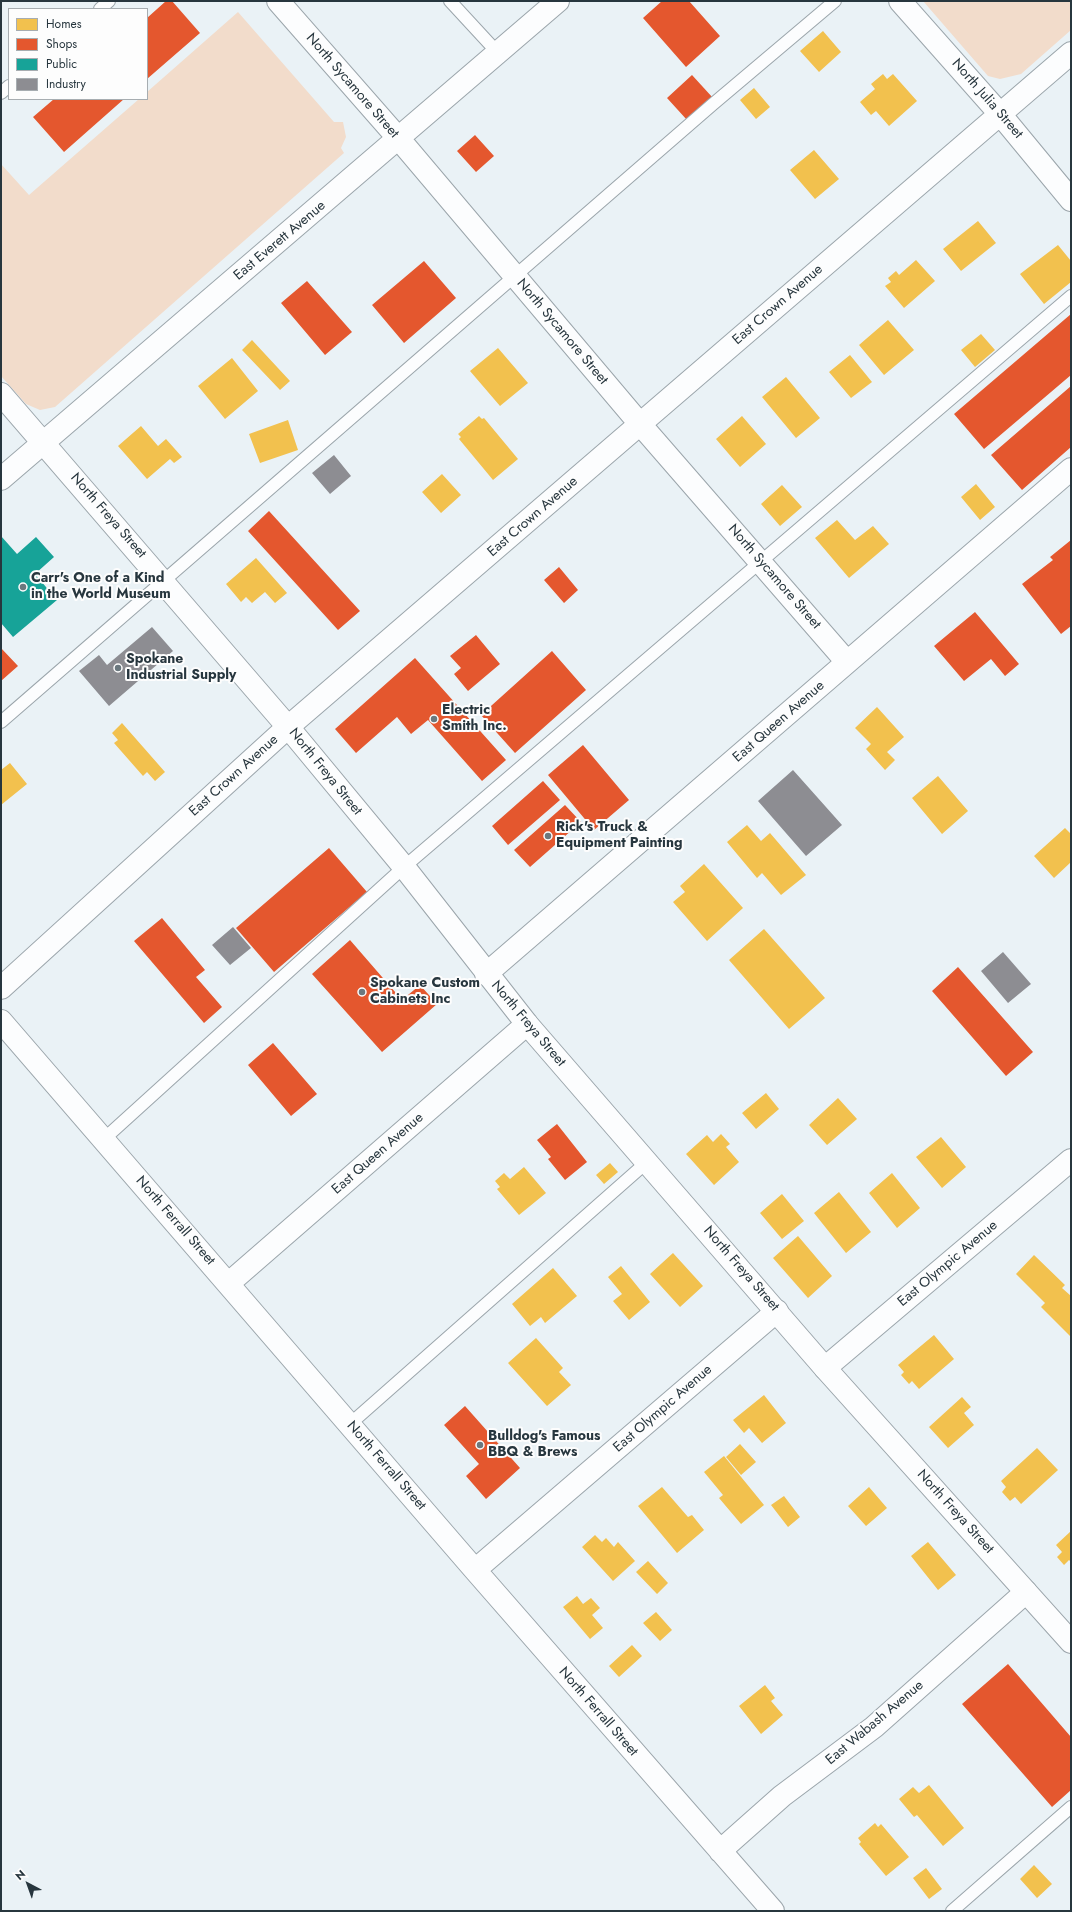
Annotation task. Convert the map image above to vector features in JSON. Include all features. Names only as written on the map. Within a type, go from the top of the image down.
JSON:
[{"type":"street","name":"North Sycamore Street","points":[[278,1],[399,139],[640,424],[848,662]]},
{"type":"street","name":"East Everett Avenue","points":[[1,479],[558,1]]},
{"type":"street","name":"North Julia Street","points":[[900,1],[1000,114],[1071,200]]},
{"type":"street","name":"East Crown Avenue","points":[[1,988],[288,727],[1071,52]]},
{"type":"street","name":"North Freya Street","points":[[1,394],[164,581],[288,727],[404,867],[486,974],[527,1024],[826,1368],[1071,1642]]},
{"type":"street","name":"East Queen Avenue","points":[[486,974],[1071,469]]},
{"type":"street","name":"North Ferrall Street","points":[[1,1021],[229,1283],[475,1570],[773,1911]]},
{"type":"street","name":"East Queen Avenue","points":[[229,1283],[527,1024]]},
{"type":"street","name":"East Olympic Avenue","points":[[826,1368],[1071,1160]]},
{"type":"street","name":"East Olympic Avenue","points":[[475,1570],[777,1311]]},
{"type":"street","name":"East Wabash Avenue","points":[[720,1851],[782,1796],[874,1727],[1026,1592]]},
{"type":"lane","points":[[101,8],[109,1]]},
{"type":"lane","points":[[450,1],[498,53]]},
{"type":"lane","points":[[1,722],[712,104],[835,1]]},
{"type":"lane","points":[[104,1139],[404,867],[1071,296]]},
{"type":"lane","points":[[350,1424],[647,1162]]},
{"type":"lane","points":[[952,1911],[1071,1807]]},
{"type":"shaded area","points":[[923,1],[1071,1],[1071,30],[1021,74],[1000,79],[988,76]]},
{"type":"shaded area","points":[[238,12],[334,122],[343,122],[346,137],[341,148],[344,153],[55,407],[40,410],[26,404],[1,376],[1,164],[29,195],[138,100],[148,100],[148,91]]},
{"type":"building: Homes","points":[[823,31],[841,52],[819,72],[800,51]]},
{"type":"building: Homes","points":[[883,74],[887,79],[893,74],[917,101],[889,126],[876,111],[871,115],[860,102],[875,89],[871,84]]},
{"type":"building: Homes","points":[[754,88],[770,107],[756,119],[740,100]]},
{"type":"building: Homes","points":[[814,150],[839,179],[815,199],[790,170]]},
{"type":"building: Homes","points":[[978,221],[996,243],[961,271],[943,249]]},
{"type":"building: Homes","points":[[1058,245],[1071,261],[1071,282],[1044,304],[1020,274]]},
{"type":"building: Homes","points":[[916,260],[935,281],[904,308],[885,286],[891,282],[888,278],[896,271],[899,275]]},
{"type":"building: Homes","points":[[888,320],[914,350],[884,375],[859,345]]},
{"type":"building: Homes","points":[[981,334],[995,350],[975,367],[961,350]]},
{"type":"building: Homes","points":[[252,340],[290,381],[280,390],[242,350]]},
{"type":"building: Homes","points":[[498,348],[528,383],[500,406],[470,371]]},
{"type":"building: Homes","points":[[850,355],[872,382],[851,398],[829,372]]},
{"type":"building: Homes","points":[[232,358],[258,391],[225,419],[198,386]]},
{"type":"building: Homes","points":[[786,377],[820,418],[796,438],[762,397]]},
{"type":"building: Homes","points":[[479,416],[482,419],[484,418],[518,459],[493,480],[459,439],[461,437],[458,434]]},
{"type":"building: Homes","points":[[742,416],[766,444],[740,467],[716,439]]},
{"type":"building: Homes","points":[[288,420],[298,450],[260,463],[249,434]]},
{"type":"building: Homes","points":[[141,426],[158,446],[166,439],[182,457],[174,463],[170,459],[147,479],[118,446]]},
{"type":"building: Homes","points":[[442,474],[461,495],[441,513],[422,492]]},
{"type":"building: Homes","points":[[976,484],[995,507],[980,520],[961,497]]},
{"type":"building: Homes","points":[[782,485],[802,507],[780,526],[761,504]]},
{"type":"building: Homes","points":[[837,520],[855,540],[873,526],[889,544],[849,578],[815,538]]},
{"type":"building: Homes","points":[[256,558],[287,593],[275,603],[265,592],[252,603],[246,597],[241,602],[226,584]]},
{"type":"building: Homes","points":[[877,707],[904,737],[887,752],[895,760],[885,770],[866,749],[871,744],[855,728]]},
{"type":"building: Homes","points":[[122,723],[165,772],[155,781],[147,772],[143,776],[114,743],[118,740],[112,733]]},
{"type":"building: Homes","points":[[10,763],[27,784],[1,805],[1,770]]},
{"type":"building: Homes","points":[[938,776],[968,811],[942,834],[912,798]]},
{"type":"building: Homes","points":[[747,825],[761,841],[770,833],[806,875],[781,895],[762,873],[757,878],[727,842]]},
{"type":"building: Homes","points":[[1065,828],[1071,834],[1071,862],[1054,878],[1034,856]]},
{"type":"building: Homes","points":[[704,864],[743,908],[707,941],[673,902],[685,892],[680,886]]},
{"type":"building: Homes","points":[[764,929],[825,998],[789,1029],[729,960]]},
{"type":"building: Homes","points":[[766,1093],[779,1109],[756,1129],[742,1113]]},
{"type":"building: Homes","points":[[838,1098],[857,1119],[827,1145],[809,1125]]},
{"type":"building: Homes","points":[[721,1134],[730,1144],[726,1147],[739,1162],[714,1185],[686,1154],[707,1135],[713,1142]]},
{"type":"building: Homes","points":[[941,1137],[966,1167],[942,1188],[916,1157]]},
{"type":"building: Homes","points":[[610,1163],[618,1172],[604,1184],[596,1175]]},
{"type":"building: Homes","points":[[524,1167],[546,1193],[519,1215],[497,1189],[500,1187],[495,1181],[504,1173],[510,1179]]},
{"type":"building: Homes","points":[[892,1173],[920,1208],[897,1228],[869,1193]]},
{"type":"building: Homes","points":[[839,1192],[871,1232],[846,1253],[814,1213]]},
{"type":"building: Homes","points":[[782,1194],[804,1221],[782,1239],[760,1213]]},
{"type":"building: Homes","points":[[798,1236],[832,1276],[808,1298],[773,1258]]},
{"type":"building: Homes","points":[[673,1253],[703,1286],[680,1307],[650,1274]]},
{"type":"building: Homes","points":[[1034,1255],[1065,1285],[1062,1288],[1071,1296],[1071,1337],[1041,1307],[1045,1303],[1016,1274]]},
{"type":"building: Homes","points":[[621,1266],[650,1302],[629,1320],[613,1301],[622,1294],[608,1277]]},
{"type":"building: Homes","points":[[553,1268],[577,1296],[545,1323],[541,1317],[530,1326],[512,1304]]},
{"type":"building: Homes","points":[[934,1335],[954,1359],[919,1389],[912,1381],[909,1384],[901,1375],[904,1372],[898,1365]]},
{"type":"building: Homes","points":[[536,1338],[563,1368],[559,1372],[571,1385],[547,1406],[508,1363]]},
{"type":"building: Homes","points":[[764,1395],[786,1423],[762,1443],[749,1428],[744,1433],[733,1420]]},
{"type":"building: Homes","points":[[962,1397],[971,1407],[964,1413],[974,1425],[948,1448],[929,1427]]},
{"type":"building: Homes","points":[[740,1444],[756,1462],[741,1475],[726,1457]]},
{"type":"building: Homes","points":[[1037,1448],[1058,1470],[1021,1504],[1015,1497],[1010,1501],[1002,1492],[1006,1487],[1001,1481]]},
{"type":"building: Homes","points":[[724,1456],[764,1505],[741,1524],[719,1498],[723,1495],[704,1472]]},
{"type":"building: Homes","points":[[662,1487],[688,1517],[692,1515],[704,1530],[677,1553],[638,1506]]},
{"type":"building: Homes","points":[[869,1487],[887,1508],[866,1526],[848,1506]]},
{"type":"building: Homes","points":[[784,1496],[800,1517],[788,1527],[771,1505]]},
{"type":"building: Homes","points":[[1071,1531],[1071,1562],[1069,1560],[1064,1565],[1057,1557],[1062,1552],[1056,1545]]},
{"type":"building: Homes","points":[[595,1535],[602,1542],[606,1538],[614,1547],[618,1542],[635,1561],[613,1581],[582,1547]]},
{"type":"building: Homes","points":[[928,1542],[956,1575],[938,1590],[911,1556]]},
{"type":"building: Homes","points":[[648,1561],[668,1583],[657,1594],[636,1572]]},
{"type":"building: Homes","points":[[577,1596],[583,1604],[591,1598],[600,1608],[592,1615],[603,1628],[590,1639],[563,1607]]},
{"type":"building: Homes","points":[[656,1612],[672,1630],[660,1641],[643,1623]]},
{"type":"building: Homes","points":[[632,1645],[642,1656],[619,1677],[609,1666]]},
{"type":"building: Homes","points":[[765,1685],[775,1698],[771,1701],[783,1715],[761,1734],[739,1706]]},
{"type":"building: Homes","points":[[929,1785],[964,1828],[943,1846],[917,1815],[914,1817],[899,1799],[913,1787],[919,1793]]},
{"type":"building: Homes","points":[[875,1823],[878,1827],[881,1824],[909,1857],[886,1876],[859,1844],[861,1842],[858,1838]]},
{"type":"building: Homes","points":[[1034,1865],[1052,1884],[1037,1898],[1020,1879]]},
{"type":"building: Homes","points":[[926,1868],[942,1889],[929,1899],[913,1878]]},
{"type":"building: Shops","points":[[166,1],[172,1],[200,33],[148,78],[148,17]]},
{"type":"building: Shops","points":[[662,1],[689,1],[720,36],[686,67],[643,18]]},
{"type":"building: Shops","points":[[692,75],[713,98],[687,120],[667,98]]},
{"type":"building: Shops","points":[[53,100],[123,100],[64,152],[33,117]]},
{"type":"building: Shops","points":[[475,135],[494,156],[476,172],[457,151]]},
{"type":"building: Shops","points":[[424,261],[456,298],[404,343],[372,305]]},
{"type":"building: Shops","points":[[307,281],[352,332],[325,355],[281,303]]},
{"type":"building: Shops","points":[[1071,314],[1071,375],[984,449],[954,414]]},
{"type":"building: Shops","points":[[1071,386],[1071,447],[1022,490],[991,455]]},
{"type":"building: Shops","points":[[269,511],[360,611],[338,630],[248,531]]},
{"type":"building: Shops","points":[[1071,540],[1071,626],[1061,634],[1022,584],[1053,560],[1050,557]]},
{"type":"building: Shops","points":[[559,567],[578,590],[564,603],[544,580]]},
{"type":"building: Shops","points":[[975,612],[1019,664],[1005,676],[991,659],[964,681],[934,646]]},
{"type":"building: Shops","points":[[476,635],[500,664],[468,691],[454,674],[461,668],[450,656]]},
{"type":"building: Shops","points":[[1,648],[18,666],[1,681]]},
{"type":"building: Shops","points":[[552,651],[586,690],[515,753],[481,715]]},
{"type":"building: Shops","name":"Electric Smith Inc.","points":[[415,658],[506,760],[482,781],[428,720],[411,734],[397,717],[356,753],[335,729]]},
{"type":"building: Shops","points":[[583,745],[629,800],[594,830],[548,775]]},
{"type":"building: Shops","points":[[543,781],[560,800],[508,845],[492,826]]},
{"type":"building: Shops","name":"Rick's Truck & Equipment Painting","points":[[565,805],[581,822],[530,867],[514,850]]},
{"type":"building: Shops","points":[[329,848],[367,892],[274,972],[236,928]]},
{"type":"building: Shops","points":[[162,918],[205,970],[196,977],[222,1007],[204,1023],[134,941]]},
{"type":"building: Shops","name":"Spokane Custom Cabinets Inc","points":[[350,940],[402,1000],[420,985],[437,1004],[382,1052],[312,974]]},
{"type":"building: Shops","points":[[958,967],[1033,1052],[1006,1076],[932,991]]},
{"type":"building: Shops","points":[[273,1043],[317,1094],[291,1116],[248,1065]]},
{"type":"building: Shops","points":[[557,1124],[587,1162],[565,1180],[548,1159],[551,1157],[537,1140]]},
{"type":"building: Shops","name":"Bulldog's Famous BBQ & Brews","points":[[465,1406],[520,1468],[486,1499],[466,1476],[479,1464],[444,1425]]},
{"type":"building: Shops","points":[[1008,1664],[1071,1737],[1071,1790],[1052,1807],[962,1704]]},
{"type":"building: Public","name":"Carr's One of a Kind in the World Museum","points":[[1,536],[17,554],[36,537],[54,557],[35,574],[57,600],[13,637],[1,623]]},
{"type":"building: Industry","points":[[334,455],[351,476],[330,494],[312,473]]},
{"type":"building: Industry","name":"Spokane Industrial Supply","points":[[152,627],[173,651],[109,706],[79,671],[99,655],[107,665]]},
{"type":"building: Industry","points":[[793,770],[842,825],[806,856],[758,801]]},
{"type":"building: Industry","points":[[233,927],[251,948],[230,965],[212,945]]},
{"type":"building: Industry","points":[[1003,952],[1031,984],[1008,1003],[981,971]]},
{"type":"place","name":"Carr's One of a Kind in the World Museum","points":[[23,587]]},
{"type":"place","name":"Spokane Industrial Supply","points":[[118,668]]},
{"type":"place","name":"Electric Smith Inc.","points":[[434,719]]},
{"type":"place","name":"Rick's Truck & Equipment Painting","points":[[548,836]]},
{"type":"place","name":"Spokane Custom Cabinets Inc","points":[[362,992]]},
{"type":"place","name":"Bulldog's Famous BBQ & Brews","points":[[480,1445]]}]
